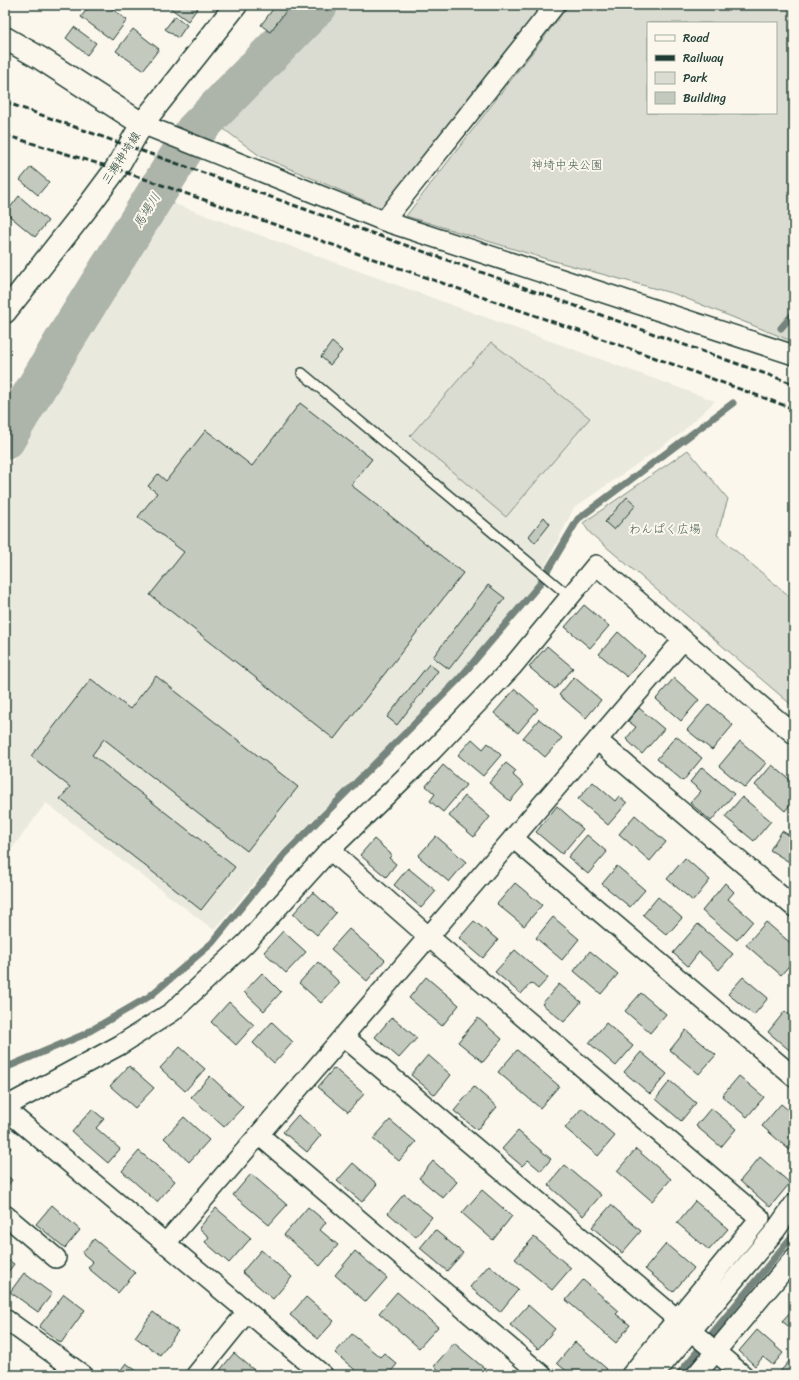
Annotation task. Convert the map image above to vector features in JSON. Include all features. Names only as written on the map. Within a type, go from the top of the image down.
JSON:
[{"type":"main road","name":"三瀬神埼線","points":[[6,310],[116,168],[142,124],[236,5]]},
{"type":"main road","points":[[5,38],[40,58],[142,124]]},
{"type":"street","points":[[384,221],[555,5]]},
{"type":"street","points":[[142,124],[384,221],[794,355]]},
{"type":"street","points":[[323,1375],[5,1108],[120,1045],[172,1012],[246,942],[330,850],[432,751],[512,667],[596,565],[794,734]]},
{"type":"street","points":[[166,1244],[683,640]]},
{"type":"street","points":[[597,740],[794,907]]},
{"type":"street","points":[[513,838],[794,1077]]},
{"type":"street","points":[[330,850],[429,937],[760,1218],[689,1329],[631,1375]]},
{"type":"street","points":[[343,1036],[743,1375]]},
{"type":"street","points":[[259,1135],[542,1375]]},
{"type":"street","points":[[654,1375],[689,1329],[775,1231],[794,1204]]},
{"type":"street","points":[[5,1216],[56,1258]]},
{"type":"street","points":[[696,1375],[794,1258]]},
{"type":"street","points":[[196,1375],[247,1312]]},
{"type":"street","points":[[5,1319],[83,1375]]},
{"type":"lane","points":[[302,373],[569,596]]},
{"type":"shaded area","points":[[164,200],[715,401],[680,434],[574,508],[536,584],[456,677],[281,852],[214,930],[46,803],[5,858],[5,471],[21,450]]},
{"type":"green space","points":[[338,5],[542,5],[384,209],[260,156],[221,127]]},
{"type":"green space","name":"神埼中央公園","points":[[569,5],[794,5],[794,342],[675,294],[543,258],[406,216]]},
{"type":"green space","points":[[491,342],[590,418],[506,517],[410,436]]},
{"type":"green space","name":"わんぱく広場","points":[[688,450],[728,499],[717,535],[794,600],[794,707],[590,533],[583,523]]},
{"type":"building","points":[[90,5],[107,5],[127,20],[112,40],[81,17]]},
{"type":"building","points":[[166,5],[200,5],[188,21]]},
{"type":"building","points":[[276,5],[279,5],[286,11],[270,32],[261,25]]},
{"type":"building","points":[[175,16],[187,25],[178,38],[165,29]]},
{"type":"building","points":[[74,27],[96,43],[87,55],[66,38]]},
{"type":"building","points":[[133,29],[159,49],[143,70],[116,51]]},
{"type":"building","points":[[31,167],[49,182],[38,195],[20,180]]},
{"type":"building","points":[[19,196],[48,221],[35,237],[6,213]]},
{"type":"building","points":[[332,342],[342,351],[330,365],[321,357]]},
{"type":"building","points":[[300,403],[372,459],[351,485],[463,573],[334,739],[150,595],[184,552],[138,517],[157,493],[148,486],[158,474],[166,481],[206,430],[252,466]]},
{"type":"building","points":[[627,497],[636,505],[614,530],[605,522]]},
{"type":"building","points":[[544,517],[550,524],[535,543],[529,536]]},
{"type":"building","points":[[488,585],[505,598],[449,669],[433,657]]},
{"type":"building","points":[[584,605],[609,626],[590,648],[565,627]]},
{"type":"building","points":[[618,632],[645,656],[627,677],[599,654]]},
{"type":"building","points":[[547,646],[573,668],[555,689],[529,667]]},
{"type":"building","points":[[429,664],[438,671],[397,725],[387,717]]},
{"type":"building","points":[[156,676],[298,787],[247,851],[104,739],[92,755],[235,867],[201,910],[60,799],[70,787],[31,756],[91,679],[130,709]]},
{"type":"building","points":[[574,677],[601,700],[586,718],[559,695]]},
{"type":"building","points":[[674,678],[699,700],[681,721],[656,699]]},
{"type":"building","points":[[515,689],[538,709],[518,733],[494,713]]},
{"type":"building","points":[[709,704],[733,725],[712,750],[687,730]]},
{"type":"building","points":[[639,708],[664,729],[642,754],[626,739],[636,727],[628,721]]},
{"type":"building","points":[[539,719],[562,738],[545,757],[523,738]]},
{"type":"building","points":[[676,736],[702,758],[683,781],[657,759]]},
{"type":"building","points":[[472,739],[483,749],[488,743],[501,755],[483,776],[458,755]]},
{"type":"building","points":[[740,741],[766,763],[745,788],[719,766]]},
{"type":"building","points":[[506,763],[516,771],[513,775],[524,785],[510,801],[489,783]]},
{"type":"building","points":[[443,765],[466,785],[443,812],[430,801],[435,794],[426,786]]},
{"type":"building","points":[[772,765],[794,783],[794,800],[785,811],[755,785]]},
{"type":"building","points":[[702,767],[734,794],[711,821],[690,803],[701,791],[690,782]]},
{"type":"building","points":[[593,782],[615,801],[619,796],[627,803],[608,825],[578,799]]},
{"type":"building","points":[[465,796],[490,817],[474,837],[449,816]]},
{"type":"building","points":[[742,797],[771,821],[754,841],[725,817]]},
{"type":"building","points":[[557,806],[583,829],[562,854],[536,832]]},
{"type":"building","points":[[635,815],[666,842],[650,861],[619,834]]},
{"type":"building","points":[[782,831],[794,838],[794,865],[770,850]]},
{"type":"building","points":[[587,835],[607,852],[588,874],[568,857]]},
{"type":"building","points":[[436,836],[466,862],[449,882],[418,856]]},
{"type":"building","points":[[374,839],[392,855],[389,858],[396,864],[386,877],[360,855]]},
{"type":"building","points":[[685,858],[710,880],[693,901],[667,879]]},
{"type":"building","points":[[617,866],[645,890],[630,907],[602,884]]},
{"type":"building","points":[[408,868],[436,891],[421,908],[394,885]]},
{"type":"building","points":[[515,883],[542,905],[524,926],[497,904]]},
{"type":"building","points":[[725,883],[734,892],[728,899],[753,921],[737,940],[702,911]]},
{"type":"building","points":[[313,892],[336,913],[317,935],[293,914]]},
{"type":"building","points":[[658,897],[682,918],[667,935],[643,915]]},
{"type":"building","points":[[553,917],[579,939],[562,960],[536,938]]},
{"type":"building","points":[[474,921],[498,940],[483,958],[459,938]]},
{"type":"building","points":[[766,922],[794,946],[794,960],[781,975],[746,945]]},
{"type":"building","points":[[698,924],[733,954],[719,970],[699,952],[688,966],[673,953]]},
{"type":"building","points":[[349,929],[385,960],[367,981],[331,949]]},
{"type":"building","points":[[283,931],[306,952],[286,973],[264,952]]},
{"type":"building","points":[[515,950],[548,978],[538,989],[531,983],[521,994],[495,972]]},
{"type":"building","points":[[590,951],[618,974],[601,994],[574,971]]},
{"type":"building","points":[[318,962],[340,983],[321,1003],[299,983]]},
{"type":"building","points":[[262,973],[281,992],[264,1011],[244,992]]},
{"type":"building","points":[[426,977],[459,1005],[442,1026],[409,998]]},
{"type":"building","points":[[743,977],[768,998],[754,1015],[728,994]]},
{"type":"building","points":[[559,984],[581,1002],[564,1022],[542,1004]]},
{"type":"building","points":[[641,993],[666,1014],[650,1033],[625,1011]]},
{"type":"building","points":[[229,1002],[254,1025],[236,1045],[211,1022]]},
{"type":"building","points":[[785,1011],[794,1019],[794,1054],[768,1032]]},
{"type":"building","points":[[392,1017],[417,1038],[399,1058],[375,1037]]},
{"type":"building","points":[[478,1018],[502,1039],[483,1062],[458,1042]]},
{"type":"building","points":[[272,1022],[293,1042],[274,1063],[253,1043]]},
{"type":"building","points":[[606,1023],[633,1046],[616,1066],[589,1043]]},
{"type":"building","points":[[686,1030],[716,1055],[699,1074],[670,1050]]},
{"type":"building","points":[[180,1047],[205,1069],[185,1091],[160,1068]]},
{"type":"building","points":[[517,1050],[559,1086],[540,1108],[498,1072]]},
{"type":"building","points":[[641,1052],[667,1074],[650,1094],[624,1072]]},
{"type":"building","points":[[428,1055],[451,1075],[435,1095],[411,1075]]},
{"type":"building","points":[[129,1066],[154,1088],[135,1108],[110,1086]]},
{"type":"building","points":[[334,1068],[364,1094],[348,1112],[318,1087]]},
{"type":"building","points":[[210,1076],[243,1107],[224,1127],[191,1097]]},
{"type":"building","points":[[739,1076],[764,1097],[747,1117],[722,1096]]},
{"type":"building","points":[[670,1081],[696,1103],[681,1121],[656,1099]]},
{"type":"building","points":[[474,1087],[497,1107],[477,1130],[454,1111]]},
{"type":"building","points":[[781,1104],[794,1115],[794,1154],[762,1126]]},
{"type":"building","points":[[582,1108],[615,1136],[598,1156],[565,1128]]},
{"type":"building","points":[[711,1108],[736,1129],[721,1147],[696,1126]]},
{"type":"building","points":[[92,1109],[104,1119],[96,1128],[120,1149],[108,1163],[72,1132]]},
{"type":"building","points":[[298,1115],[321,1135],[307,1152],[283,1132]]},
{"type":"building","points":[[184,1117],[209,1140],[189,1162],[164,1138]]},
{"type":"building","points":[[390,1120],[416,1142],[399,1161],[373,1139]]},
{"type":"building","points":[[518,1131],[551,1159],[541,1171],[528,1160],[522,1166],[502,1149]]},
{"type":"building","points":[[5,1143],[11,1148],[5,1155]]},
{"type":"building","points":[[636,1149],[671,1179],[652,1201],[617,1171]]},
{"type":"building","points":[[139,1151],[175,1181],[157,1202],[122,1171]]},
{"type":"building","points":[[760,1157],[790,1183],[770,1207],[740,1181]]},
{"type":"building","points":[[433,1161],[457,1182],[443,1198],[419,1178]]},
{"type":"building","points":[[353,1163],[377,1184],[362,1202],[337,1181]]},
{"type":"building","points":[[565,1165],[601,1195],[583,1216],[548,1185]]},
{"type":"building","points":[[5,1174],[12,1180],[5,1189]]},
{"type":"building","points":[[251,1174],[287,1205],[269,1225],[233,1195]]},
{"type":"building","points":[[482,1190],[512,1216],[493,1240],[462,1213]]},
{"type":"building","points":[[404,1194],[432,1217],[416,1237],[388,1213]]},
{"type":"building","points":[[695,1201],[728,1229],[709,1250],[677,1223]]},
{"type":"building","points":[[52,1205],[80,1230],[65,1248],[36,1224]]},
{"type":"building","points":[[611,1205],[641,1231],[622,1253],[592,1227]]},
{"type":"building","points":[[308,1207],[326,1222],[320,1230],[338,1245],[320,1266],[284,1235]]},
{"type":"building","points":[[216,1208],[251,1238],[229,1263],[205,1242],[209,1237],[199,1228]]},
{"type":"building","points":[[435,1230],[463,1253],[447,1271],[420,1248]]},
{"type":"building","points":[[534,1237],[571,1268],[552,1290],[515,1259]]},
{"type":"building","points":[[94,1239],[135,1273],[118,1293],[88,1268],[93,1262],[82,1253]]},
{"type":"building","points":[[666,1244],[694,1268],[673,1292],[645,1269]]},
{"type":"building","points":[[261,1250],[292,1277],[273,1299],[242,1272]]},
{"type":"building","points":[[355,1251],[387,1278],[366,1302],[335,1275]]},
{"type":"building","points":[[5,1258],[14,1264],[5,1276]]},
{"type":"building","points":[[489,1265],[518,1290],[500,1312],[470,1287]]},
{"type":"building","points":[[24,1273],[52,1294],[38,1312],[10,1292]]},
{"type":"building","points":[[583,1280],[619,1311],[616,1314],[630,1325],[616,1343],[566,1300]]},
{"type":"building","points":[[397,1292],[438,1327],[419,1348],[379,1313]]},
{"type":"building","points":[[64,1294],[85,1310],[61,1343],[39,1327]]},
{"type":"building","points":[[306,1297],[334,1321],[318,1339],[290,1315]]},
{"type":"building","points":[[528,1305],[555,1329],[538,1349],[510,1325]]},
{"type":"building","points":[[794,1308],[794,1331],[782,1321]]},
{"type":"building","points":[[153,1312],[178,1331],[160,1355],[135,1337]]},
{"type":"building","points":[[757,1330],[783,1353],[773,1365],[763,1357],[755,1366],[739,1351]]},
{"type":"building","points":[[352,1334],[380,1357],[384,1353],[397,1364],[388,1375],[361,1375],[335,1353]]},
{"type":"building","points":[[575,1342],[607,1369],[602,1375],[571,1375],[557,1363]]},
{"type":"building","points":[[454,1343],[490,1373],[488,1375],[445,1375],[434,1366]]},
{"type":"building","points":[[234,1353],[260,1375],[218,1375],[217,1374]]},
{"type":"building","points":[[792,1358],[794,1360],[794,1375],[777,1375]]},
{"type":"building","points":[[126,1363],[142,1375],[117,1375]]},
{"type":"waterway","name":"馬場川","points":[[5,440],[64,341],[195,131],[318,5]]},
{"type":"waterway","points":[[781,328],[794,313]]},
{"type":"waterway","points":[[5,1068],[83,1035],[150,996],[212,943],[285,854],[459,679],[539,585],[578,519],[733,403]]},
{"type":"waterway","points":[[678,1375],[794,1234]]},
{"type":"railway","points":[[5,102],[794,384]]},
{"type":"railway","points":[[5,135],[116,169],[642,353],[794,409]]}]
